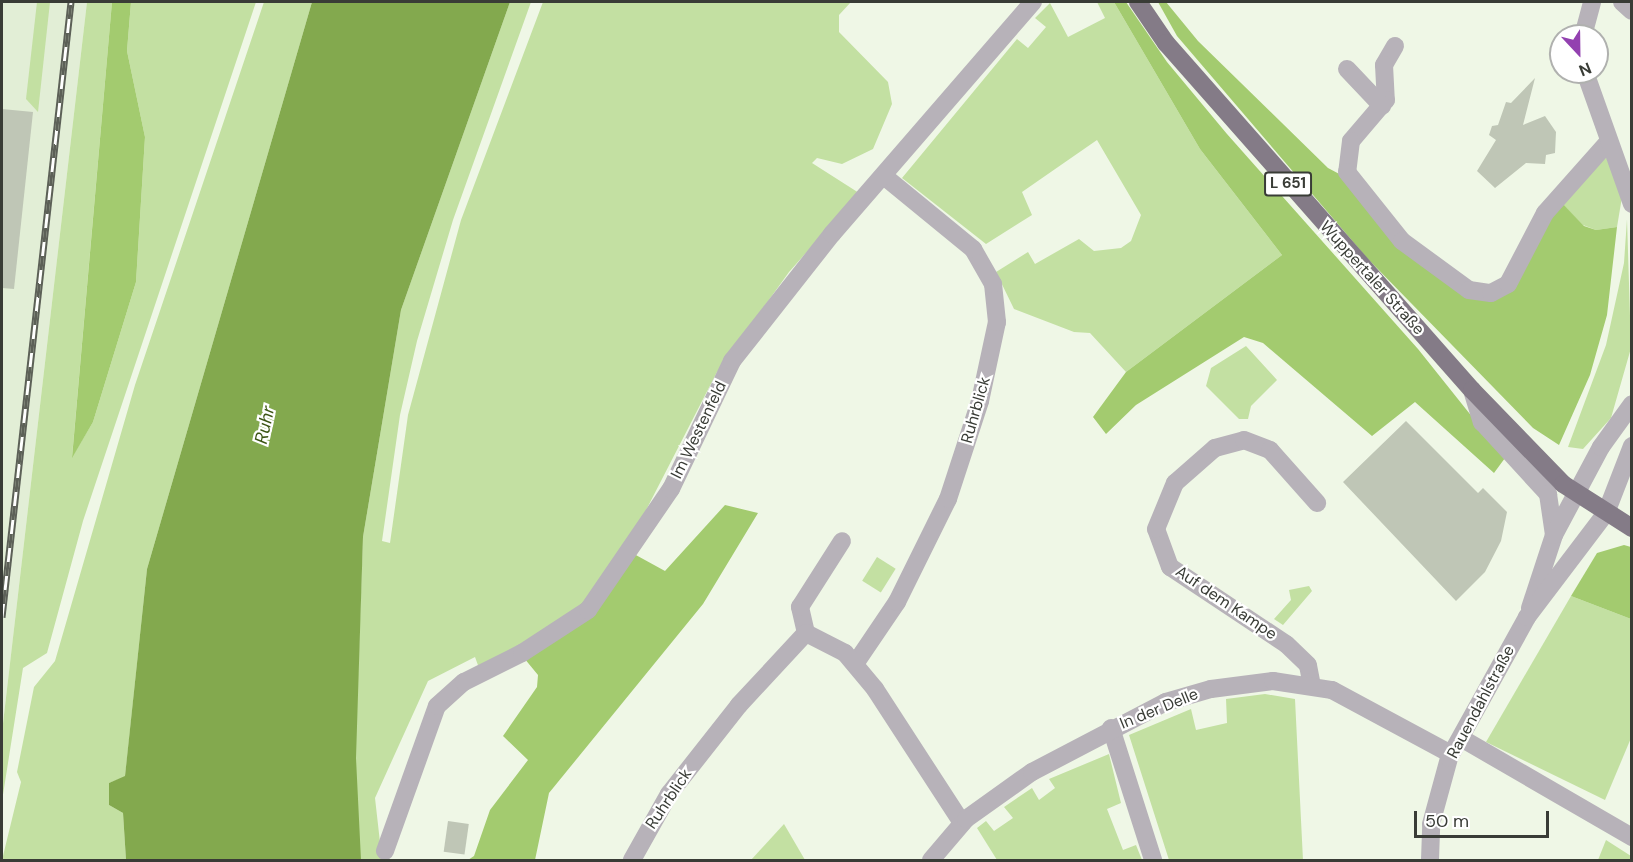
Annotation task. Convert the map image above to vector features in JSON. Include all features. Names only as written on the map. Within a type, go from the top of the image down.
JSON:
[{"type":"main road","name":"Wuppertaler Straße","points":[[1138,2],[1166,43],[1472,390],[1577,494],[1632,528]]},
{"type":"street","name":"Im Westenfeld","points":[[385,850],[437,706],[464,682],[522,653],[588,610],[671,489],[732,361],[825,243],[885,177],[1033,2]]},
{"type":"street","points":[[1586,24],[1592,2]]},
{"type":"street","points":[[1622,2],[1632,10]]},
{"type":"street","points":[[1395,46],[1384,65],[1389,91],[1382,106],[1343,145],[1349,176],[1402,241],[1449,279],[1469,290],[1491,293],[1508,284],[1545,213],[1608,142]]},
{"type":"street","points":[[1347,69],[1382,106]]},
{"type":"street","points":[[1589,84],[1632,204]]},
{"type":"street","name":"Ruhrblick","points":[[855,664],[893,609],[948,499],[980,401],[997,322],[993,284],[974,249],[885,177]]},
{"type":"street","name":"Rauendahlstraße","points":[[1472,390],[1482,422],[1548,494],[1554,535]]},
{"type":"street","name":"Rauendahlstraße","points":[[1527,617],[1554,535],[1601,447],[1632,404]]},
{"type":"street","name":"Auf dem Kampe","points":[[1312,686],[1308,665],[1286,644],[1170,567],[1156,529],[1175,483],[1215,448],[1237,441],[1256,442],[1270,450],[1317,503]]},
{"type":"street","name":"Rauendahlstraße","points":[[1430,861],[1431,824],[1456,746],[1527,617],[1606,513],[1631,456]]},
{"type":"street","points":[[842,541],[803,601],[801,624],[806,633],[845,653],[855,664],[893,713],[962,823]]},
{"type":"street","name":"Ruhrblick","points":[[632,861],[669,794],[739,705],[806,633]]},
{"type":"street","name":"In der Delle","points":[[931,861],[962,823],[1032,772],[1111,728],[1166,702],[1211,689],[1273,681],[1312,686],[1360,703],[1456,746],[1632,837]]},
{"type":"street","points":[[1111,728],[1153,861]]},
{"type":"shaded area","points":[[2,2],[87,2],[2,732]]},
{"type":"shaded area","points":[[37,2],[50,2],[38,112],[26,99]]},
{"type":"shaded area","points":[[87,2],[112,2],[72,457],[93,422],[136,282],[145,137],[127,51],[131,2],[256,2],[83,521],[47,653],[23,668],[2,801],[2,732]]},
{"type":"shaded area","points":[[112,2],[131,2],[127,51],[145,137],[136,282],[93,422],[72,458]]},
{"type":"shaded area","points":[[264,2],[312,2],[147,569],[125,777],[109,783],[109,805],[123,813],[126,860],[2,860],[21,782],[17,772],[34,687],[55,661],[135,385]]},
{"type":"shaded area","points":[[510,2],[531,2],[453,220],[417,341],[400,415],[382,541],[390,543],[408,415],[461,220],[543,2],[851,2],[839,15],[839,32],[888,82],[892,104],[873,149],[842,164],[817,158],[812,163],[859,193],[789,272],[717,372],[624,553],[581,609],[479,668],[475,657],[428,681],[375,798],[382,860],[360,860],[355,758],[363,537],[401,310]]},
{"type":"shaded area","points":[[1097,2],[1114,2],[1200,149],[1282,255],[1126,372],[1090,333],[1074,332],[1014,309],[996,272],[1028,252],[1035,264],[1079,239],[1094,251],[1121,248],[1131,241],[1141,215],[1097,140],[1022,192],[1032,215],[986,244],[902,178],[1017,39],[1028,48],[1046,27],[1035,18],[1050,3],[1068,37],[1105,18]]},
{"type":"shaded area","points":[[1114,2],[1126,2],[1167,62],[1227,134],[1418,349],[1505,458],[1494,473],[1415,402],[1372,436],[1263,343],[1244,337],[1136,405],[1106,434],[1093,417],[1126,372],[1282,255],[1200,149]]},
{"type":"shaded area","points":[[1158,2],[1166,2],[1198,41],[1328,168],[1345,177],[1400,245],[1489,295],[1559,200],[1584,226],[1596,230],[1617,227],[1607,315],[1590,375],[1559,445],[1533,428],[1367,258],[1177,36]]},
{"type":"shaded area","points":[[1603,149],[1622,197],[1617,227],[1596,230],[1583,225],[1559,201]]},
{"type":"shaded area","points":[[1627,219],[1631,348],[1611,418],[1583,449],[1568,447],[1606,345],[1624,263]]},
{"type":"shaded area","points":[[1246,346],[1277,380],[1251,406],[1248,419],[1239,419],[1206,386],[1211,368]]},
{"type":"shaded area","points":[[725,505],[758,513],[703,604],[549,793],[535,860],[468,860],[474,856],[490,810],[528,760],[503,736],[537,687],[538,675],[524,658],[634,554],[665,571]]},
{"type":"shaded area","points":[[1624,545],[1631,547],[1631,619],[1571,596],[1597,553]]},
{"type":"shaded area","points":[[877,557],[896,569],[881,592],[862,581]]},
{"type":"shaded area","points":[[1309,586],[1312,591],[1283,625],[1274,619],[1291,600],[1289,590]]},
{"type":"shaded area","points":[[1571,596],[1631,619],[1631,738],[1605,800],[1486,742]]},
{"type":"shaded area","points":[[1265,694],[1295,699],[1303,860],[1169,860],[1129,735],[1191,709],[1196,730],[1227,723],[1226,699]]},
{"type":"shaded area","points":[[1109,754],[1121,803],[1107,809],[1123,850],[1136,845],[1142,860],[997,860],[977,828],[986,821],[994,831],[1013,818],[1004,807],[1032,788],[1039,800],[1055,788],[1049,779]]},
{"type":"shaded area","points":[[784,824],[805,860],[751,860]]},
{"type":"shaded area","points":[[1606,840],[1631,856],[1631,860],[1598,860]]},
{"type":"water","name":"Ruhr","points":[[312,2],[510,2],[401,310],[363,537],[356,758],[361,860],[126,860],[123,813],[109,805],[109,783],[125,776],[147,569]]},
{"type":"building","points":[[1535,78],[1523,125],[1545,116],[1556,132],[1555,153],[1546,155],[1545,164],[1526,163],[1495,188],[1477,171],[1496,140],[1489,135],[1492,126],[1498,125],[1506,102],[1511,103]]},
{"type":"building","points":[[2,109],[33,112],[14,289],[2,288]]},
{"type":"building","points":[[1406,421],[1478,493],[1483,488],[1507,512],[1501,541],[1485,572],[1456,601],[1343,482]]},
{"type":"building","points":[[448,821],[469,824],[464,855],[444,852]]},
{"type":"railway","points":[[2,617],[71,2]]}]
